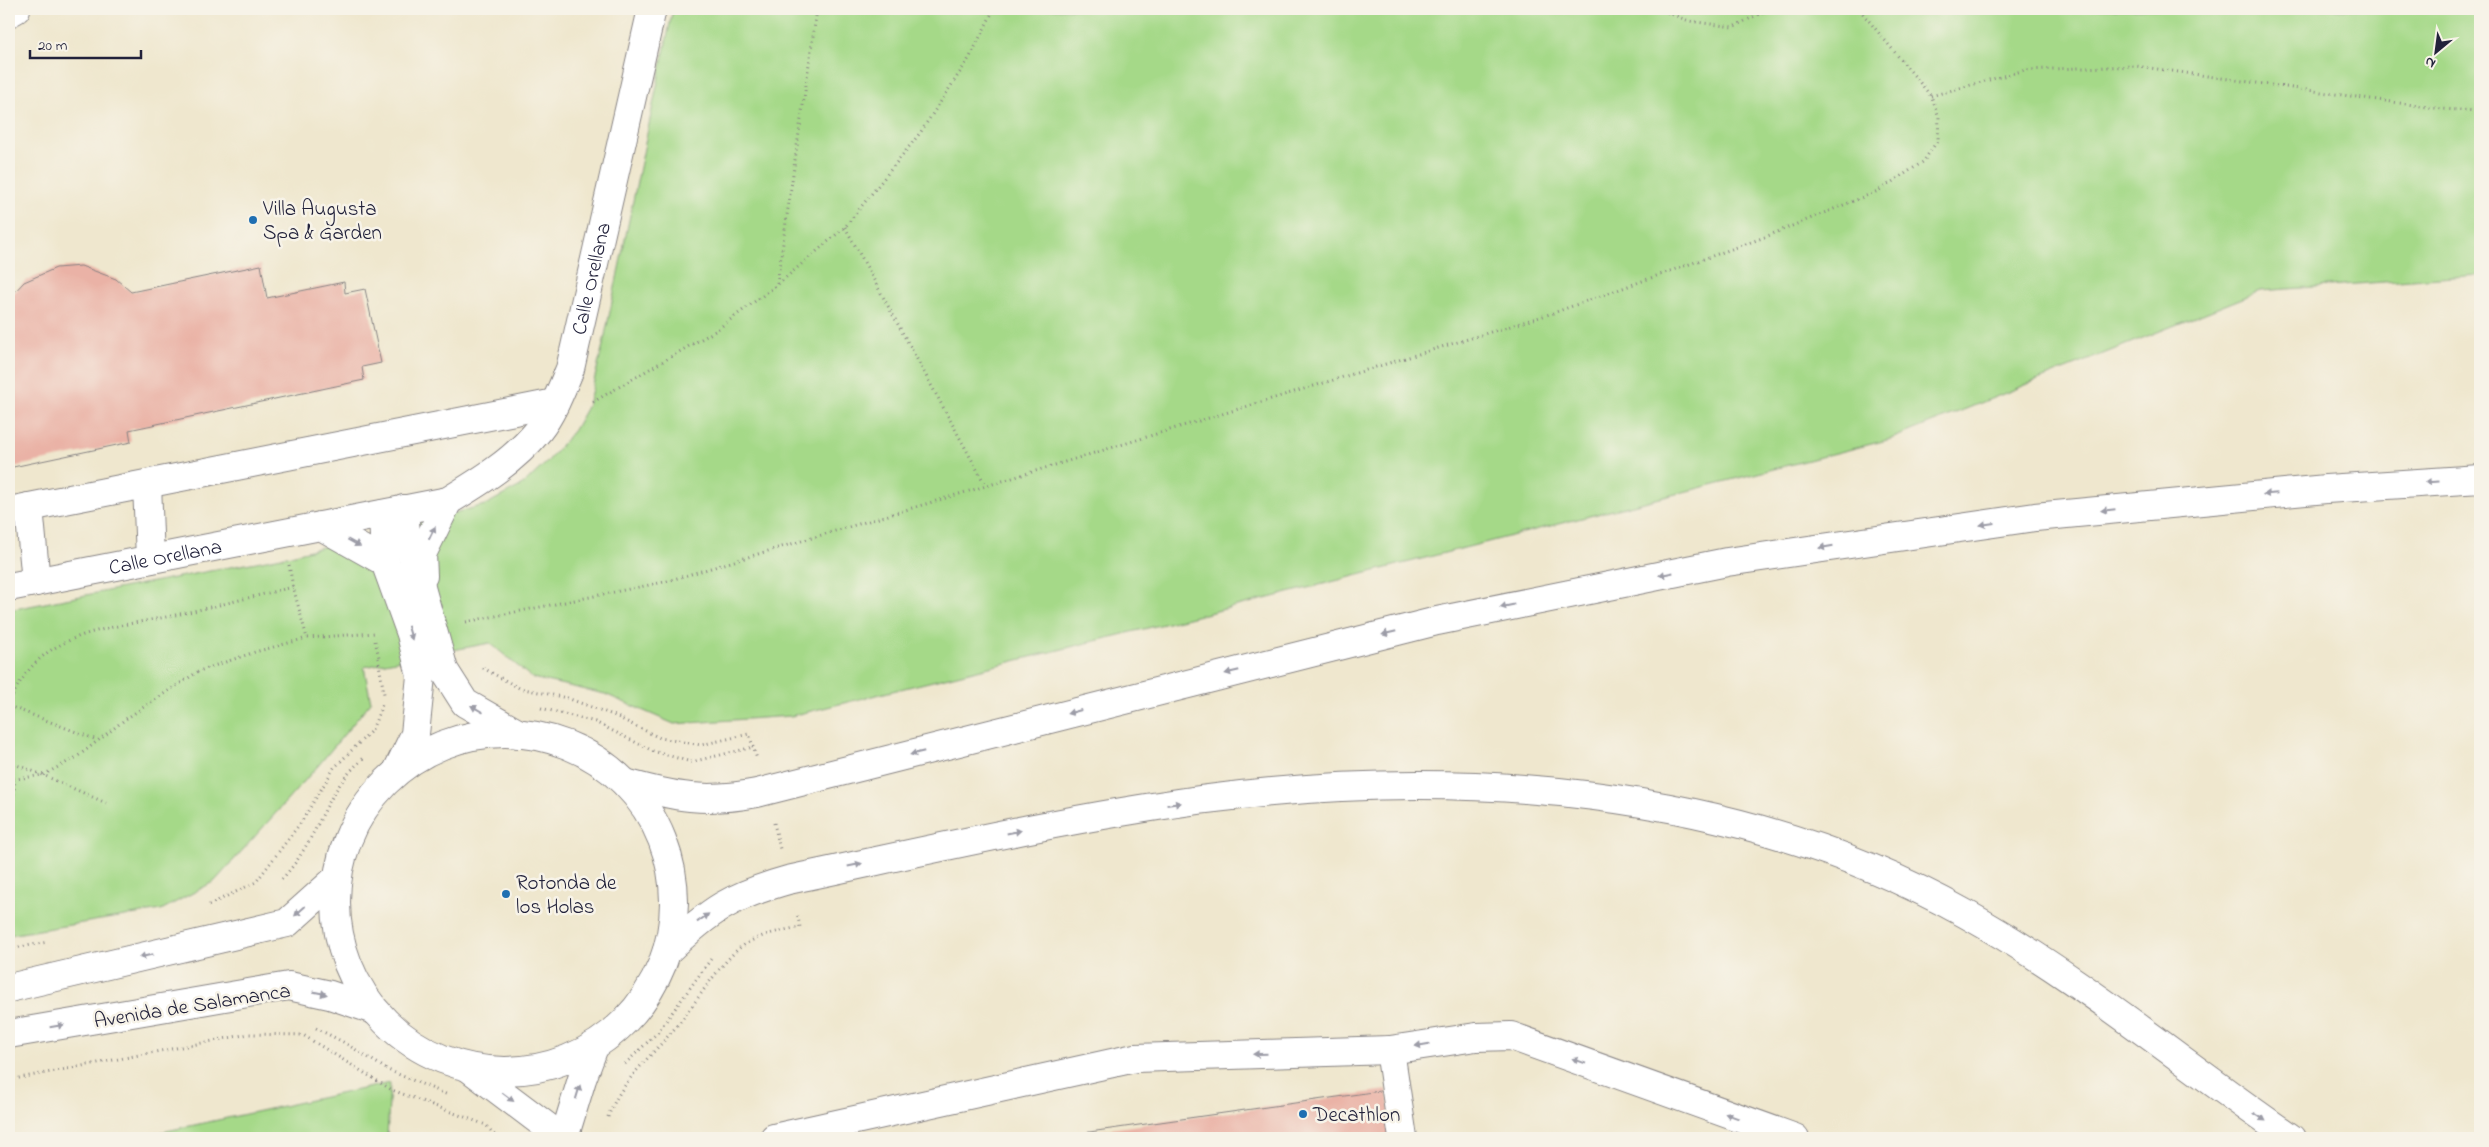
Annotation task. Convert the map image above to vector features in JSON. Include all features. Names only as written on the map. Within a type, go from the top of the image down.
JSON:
[{"type":"main road","points":[[9,13],[16,9]]},
{"type":"main road","name":"Calle Orellana","points":[[9,588],[448,501],[499,470],[539,430],[555,403],[570,369],[652,9]]},
{"type":"main road","points":[[36,582],[19,509],[555,403]]},
{"type":"main road","points":[[625,783],[666,795],[700,800],[730,798],[766,791],[1427,623],[1727,562],[2035,517],[2316,490],[2480,479]]},
{"type":"main road","points":[[147,484],[150,559]]},
{"type":"main road","points":[[425,597],[422,554],[448,501]]},
{"type":"main road","points":[[393,512],[385,562],[411,634],[421,676],[414,734],[397,771]]},
{"type":"main road","points":[[393,512],[405,528],[444,670],[465,703],[519,734]]},
{"type":"main road","points":[[321,526],[385,562]]},
{"type":"main road","points":[[490,734],[519,734],[548,740],[577,750],[601,764],[625,783],[644,807],[659,833],[669,862],[674,892],[674,922],[667,951],[652,988],[626,1021],[594,1047],[543,1068],[503,1072],[469,1068],[418,1048],[374,1010],[355,983],[342,952],[335,916],[336,879],[344,849],[356,821],[374,794],[397,771],[424,754],[460,739],[490,734]]},
{"type":"main road","points":[[667,951],[699,921],[722,905],[750,891],[788,880],[1120,812],[1285,791],[1353,787],[1471,786],[1591,795],[1718,818],[1782,834],[1893,877],[1966,914],[2084,989],[2229,1096],[2291,1138]]},
{"type":"main road","points":[[9,988],[287,923],[336,879]]},
{"type":"main road","name":"Avenida de Salamanca","points":[[9,1034],[289,986],[330,995],[374,1010]]},
{"type":"main road","points":[[774,1138],[1135,1058],[1390,1050],[1476,1037],[1511,1036],[1795,1138]]},
{"type":"main road","points":[[469,1068],[563,1138],[594,1047]]},
{"type":"main road","points":[[1390,1050],[1403,1138]]},
{"type":"path","points":[[777,285],[817,9]]},
{"type":"path","points":[[588,405],[715,331],[777,285],[845,227],[920,133],[970,57],[994,9]]},
{"type":"path","points":[[1658,9],[1688,21],[1733,27],[1768,9]]},
{"type":"path","points":[[457,623],[664,582],[986,486],[1553,313],[1765,237],[1878,191],[1923,162],[1938,140],[1939,117],[1931,96],[1859,9]]},
{"type":"path","points":[[1931,96],[2026,70],[2136,66],[2442,109],[2480,111]]},
{"type":"path","points":[[845,227],[986,486]]},
{"type":"path","points":[[287,556],[292,587],[307,638]]},
{"type":"path","points":[[98,740],[9,705],[12,695],[26,674],[40,658],[60,645],[99,631],[292,587]]},
{"type":"path","points":[[465,622],[468,630]]},
{"type":"path","points":[[9,780],[43,775],[77,757],[127,718],[199,671],[255,652],[307,638],[382,633]]},
{"type":"path","points":[[207,906],[256,882],[302,821],[334,768],[372,730],[384,700],[378,658]]},
{"type":"path","points":[[479,665],[519,688],[567,698],[613,715],[660,738],[701,744],[749,734],[766,791],[800,927],[770,933],[737,950],[678,1025],[644,1061],[615,1097],[606,1122]]},
{"type":"path","points":[[536,708],[545,708],[595,722],[653,751],[691,762],[754,748]]},
{"type":"path","points":[[281,882],[302,853],[328,801],[350,771],[371,752]]},
{"type":"path","points":[[9,762],[106,803]]},
{"type":"path","points":[[9,849],[15,780]]},
{"type":"path","points":[[9,949],[57,940]]},
{"type":"path","points":[[621,1068],[658,1032],[701,975],[715,953]]},
{"type":"path","points":[[313,1026],[345,1043],[388,1070],[453,1097]]},
{"type":"path","points":[[9,1080],[249,1034],[303,1035],[392,1090],[486,1125],[497,1138]]},
{"type":"green space","points":[[673,9],[2480,9],[2480,275],[2260,291],[1891,439],[1249,603],[791,716],[674,724],[605,694],[532,678],[490,643],[364,667],[371,702],[317,767],[215,881],[161,910],[9,935],[9,610],[287,556],[485,505],[524,484],[548,461],[574,430],[588,405],[603,345]]},
{"type":"green space","points":[[390,1083],[387,1138],[134,1138]]},
{"type":"building","points":[[261,265],[267,298],[344,282],[345,293],[365,289],[381,363],[362,367],[364,380],[129,430],[131,442],[13,467],[9,454],[9,298],[24,282],[56,268],[81,266],[116,279],[131,292]]},
{"type":"building","name":"Decathlon","points":[[1387,1090],[1393,1138],[1054,1138],[1054,1137]]},
{"type":"place","name":"Villa Augusta Spa & Garden","points":[[253,220]]},
{"type":"place","name":"Rotonda de los Holas","points":[[506,894]]},
{"type":"place","name":"Decathlon","points":[[1303,1114]]}]
